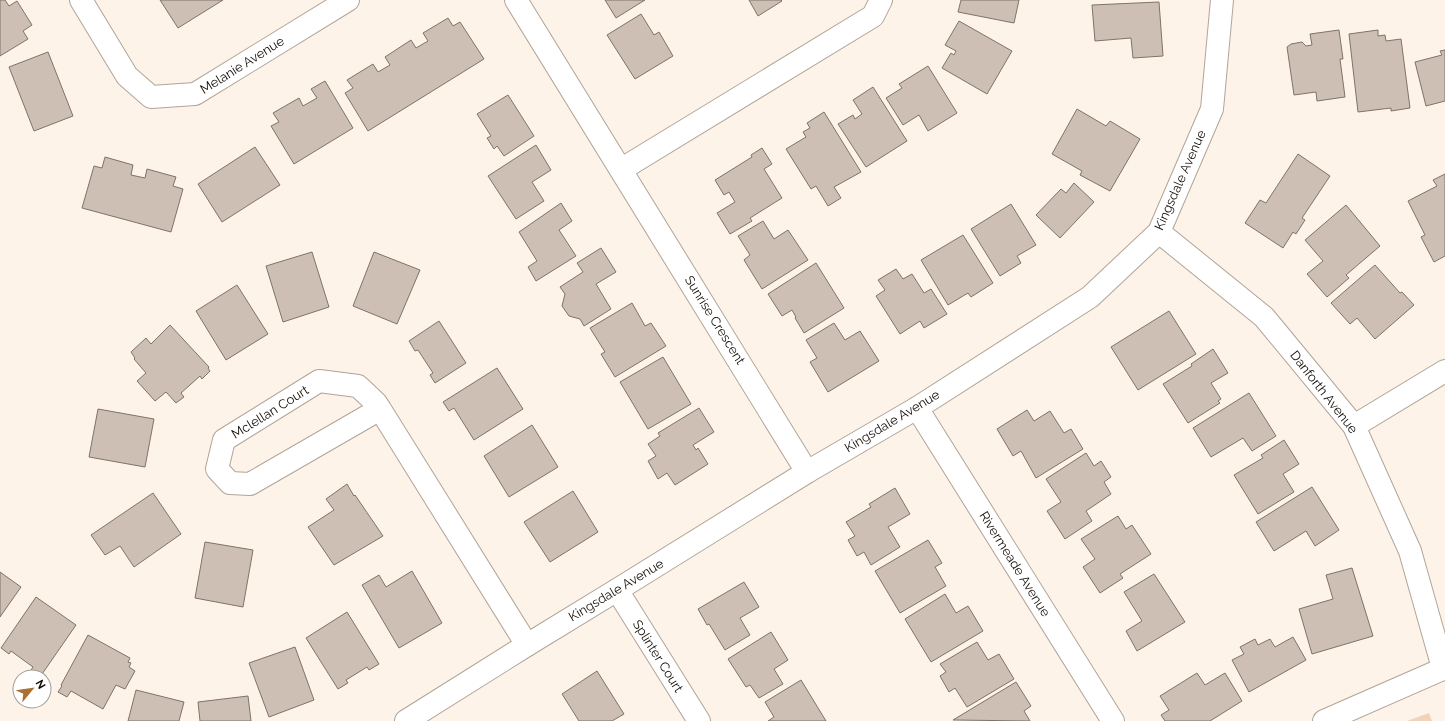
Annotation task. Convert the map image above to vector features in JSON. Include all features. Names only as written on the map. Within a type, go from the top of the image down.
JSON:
[{"type":"street","name":"Melanie Avenue","points":[[81,0],[127,76],[151,97],[195,94],[348,0]]},
{"type":"street","name":"Sunrise Crescent","points":[[516,0],[622,169],[807,472]]},
{"type":"street","points":[[622,169],[873,16],[881,0]]},
{"type":"street","name":"Kingsdale Avenue","points":[[406,721],[807,472],[917,408],[1090,297],[1158,232],[1212,110],[1222,0]]},
{"type":"street","name":"Danforth Avenue","points":[[1158,232],[1264,316],[1354,426],[1410,552],[1444,668]]},
{"type":"street","points":[[1354,426],[1445,371]]},
{"type":"street","name":"Mclellan Court","points":[[380,408],[250,484],[230,483],[217,468],[224,440],[319,381],[358,386],[376,402],[380,408],[527,645]]},
{"type":"street","name":"Rivermeade Avenue","points":[[917,408],[1113,721]]},
{"type":"street","name":"Splinter Court","points":[[617,590],[699,721]]},
{"type":"street","points":[[1324,721],[1444,668]]},
{"type":"shaded area","points":[[1429,713],[1432,721],[1407,721]]},
{"type":"building","points":[[0,0],[5,0],[9,6],[17,1],[32,25],[23,31],[28,39],[0,56]]},
{"type":"building","points":[[160,0],[223,0],[178,28]]},
{"type":"building","points":[[605,0],[645,0],[616,18]]},
{"type":"building","points":[[749,0],[781,0],[782,1],[758,16]]},
{"type":"building","points":[[961,0],[1019,0],[1014,23],[958,12]]},
{"type":"building","points":[[1159,2],[1163,56],[1133,58],[1131,38],[1095,41],[1092,5]]},
{"type":"building","points":[[641,14],[654,35],[659,32],[673,56],[635,79],[607,35]]},
{"type":"building","points":[[448,18],[453,26],[460,22],[484,59],[368,131],[345,93],[353,88],[347,80],[373,64],[378,72],[390,65],[385,57],[411,40],[416,48],[428,41],[423,33]]},
{"type":"building","points":[[959,21],[1012,51],[987,94],[942,68],[951,53],[954,55],[956,51],[945,45]]},
{"type":"building","points":[[1339,30],[1343,59],[1340,59],[1345,97],[1317,101],[1316,92],[1294,95],[1287,47],[1291,44],[1302,42],[1306,46],[1312,45],[1310,34]]},
{"type":"building","points":[[1378,30],[1378,36],[1385,35],[1386,41],[1401,39],[1410,108],[1391,111],[1391,108],[1358,112],[1349,34]]},
{"type":"building","points":[[1445,50],[1445,101],[1426,106],[1415,62],[1442,55],[1440,51]]},
{"type":"building","points":[[48,52],[73,116],[34,131],[9,67]]},
{"type":"building","points":[[928,66],[957,113],[928,131],[919,115],[903,125],[886,98],[902,88],[899,84]]},
{"type":"building","points":[[325,81],[353,128],[294,164],[271,126],[279,122],[273,113],[299,98],[303,106],[317,98],[311,89]]},
{"type":"building","points":[[873,87],[907,141],[866,167],[838,124],[853,115],[855,119],[862,114],[853,100]]},
{"type":"building","points":[[508,95],[534,136],[504,156],[497,146],[494,149],[487,138],[491,136],[477,114]]},
{"type":"building","points":[[1077,109],[1106,126],[1110,121],[1140,139],[1110,191],[1080,175],[1082,171],[1052,154]]},
{"type":"building","points":[[824,112],[861,172],[834,187],[841,198],[828,206],[816,186],[811,189],[786,149],[806,137],[803,132],[810,128],[807,123]]},
{"type":"building","points":[[536,145],[551,170],[532,182],[544,201],[516,219],[488,176]]},
{"type":"building","points":[[255,147],[280,185],[222,222],[198,184]]},
{"type":"building","points":[[762,148],[772,164],[764,169],[782,198],[750,218],[752,221],[730,234],[717,213],[735,202],[729,192],[724,195],[715,180],[752,157],[751,155]]},
{"type":"building","points":[[1298,154],[1330,176],[1302,218],[1305,220],[1296,234],[1293,232],[1283,248],[1245,223],[1260,200],[1266,203]]},
{"type":"building","points":[[105,157],[133,165],[131,175],[145,178],[147,169],[176,177],[173,186],[183,189],[171,232],[82,208],[94,166],[102,168]]},
{"type":"building","points":[[1445,174],[1445,256],[1434,262],[1421,237],[1425,235],[1408,201],[1437,186],[1433,180]]},
{"type":"building","points":[[1074,183],[1094,202],[1060,238],[1036,215],[1061,189],[1066,193]]},
{"type":"building","points":[[561,203],[572,221],[559,230],[576,256],[536,281],[528,267],[537,261],[519,232]]},
{"type":"building","points":[[1011,204],[1036,245],[1017,256],[1021,263],[1000,276],[971,229]]},
{"type":"building","points":[[1346,205],[1380,246],[1346,275],[1349,278],[1327,297],[1307,274],[1323,261],[1305,240]]},
{"type":"building","points":[[763,221],[774,239],[788,230],[808,260],[762,289],[744,260],[750,255],[738,236]]},
{"type":"building","points":[[963,235],[993,283],[971,297],[968,293],[948,305],[921,260]]},
{"type":"building","points":[[601,248],[616,272],[596,284],[611,309],[584,326],[580,319],[569,316],[562,306],[565,294],[560,287],[583,272],[577,263]]},
{"type":"building","points":[[312,252],[329,307],[283,322],[266,266]]},
{"type":"building","points":[[374,252],[420,270],[397,324],[353,306]]},
{"type":"building","points":[[816,263],[844,308],[804,333],[792,310],[782,316],[768,294]]},
{"type":"building","points":[[1375,265],[1400,293],[1402,292],[1414,305],[1375,339],[1357,318],[1350,324],[1331,303]]},
{"type":"building","points":[[896,269],[903,279],[912,274],[924,293],[931,289],[947,314],[924,328],[920,321],[900,334],[876,296],[885,290],[878,280]]},
{"type":"building","points":[[237,285],[268,334],[226,360],[196,311]]},
{"type":"building","points":[[632,303],[645,326],[651,323],[666,346],[615,377],[601,354],[605,352],[590,328]]},
{"type":"building","points":[[1169,311],[1196,354],[1138,390],[1111,347]]},
{"type":"building","points":[[439,321],[466,363],[435,383],[430,375],[433,373],[418,350],[415,351],[409,341]]},
{"type":"building","points":[[834,323],[845,340],[860,331],[879,361],[828,392],[810,362],[817,358],[806,340]]},
{"type":"building","points":[[170,325],[209,367],[208,368],[210,371],[202,379],[200,376],[181,393],[184,397],[176,403],[166,392],[155,401],[137,381],[146,373],[134,359],[135,358],[131,352],[146,338],[151,344]]},
{"type":"building","points":[[1213,349],[1228,373],[1211,383],[1221,399],[1218,401],[1220,403],[1188,423],[1163,384],[1192,366],[1191,364]]},
{"type":"building","points":[[663,357],[691,404],[648,429],[620,382]]},
{"type":"building","points":[[497,368],[523,409],[474,440],[454,408],[449,411],[443,402]]},
{"type":"building","points":[[1249,393],[1276,436],[1252,451],[1243,438],[1211,457],[1193,428]]},
{"type":"building","points":[[699,408],[714,432],[693,445],[696,450],[698,448],[708,464],[675,485],[667,473],[658,479],[648,461],[656,456],[648,444],[660,436],[658,433]]},
{"type":"building","points":[[98,409],[154,419],[145,467],[89,457]]},
{"type":"building","points":[[1027,410],[1034,421],[1050,411],[1064,433],[1071,429],[1083,449],[1036,478],[1021,451],[1013,456],[997,429]]},
{"type":"building","points":[[532,425],[558,467],[509,497],[484,456]]},
{"type":"building","points":[[1284,440],[1299,464],[1283,474],[1294,492],[1258,514],[1234,475],[1263,458],[1261,455]]},
{"type":"building","points":[[1086,453],[1094,466],[1101,461],[1111,477],[1104,482],[1111,494],[1086,511],[1092,521],[1065,539],[1047,511],[1061,502],[1046,479]]},
{"type":"building","points":[[347,484],[383,536],[334,565],[308,527],[334,510],[326,499]]},
{"type":"building","points":[[1312,487],[1339,530],[1315,546],[1306,531],[1274,551],[1256,522]]},
{"type":"building","points":[[895,488],[910,514],[888,527],[900,547],[871,565],[864,552],[857,556],[848,540],[855,536],[846,522],[871,507],[869,504]]},
{"type":"building","points":[[573,491],[598,532],[550,562],[524,522]]},
{"type":"building","points":[[153,493],[181,534],[134,567],[120,546],[105,555],[91,535]]},
{"type":"building","points":[[1118,516],[1126,529],[1132,525],[1151,554],[1120,574],[1123,578],[1100,593],[1083,567],[1095,559],[1081,539]]},
{"type":"building","points":[[928,540],[942,563],[935,567],[946,586],[900,613],[875,571]]},
{"type":"building","points":[[205,542],[253,550],[243,607],[195,598]]},
{"type":"building","points":[[1352,568],[1373,636],[1312,654],[1299,609],[1333,599],[1326,575]]},
{"type":"building","points":[[412,571],[442,623],[399,648],[362,585],[379,575],[386,587]]},
{"type":"building","points":[[0,572],[21,587],[0,617]]},
{"type":"building","points":[[1154,574],[1185,622],[1137,651],[1126,631],[1142,621],[1124,592]]},
{"type":"building","points":[[744,582],[759,607],[740,618],[750,635],[725,650],[709,624],[707,625],[698,609]]},
{"type":"building","points":[[945,594],[956,613],[968,606],[983,631],[931,662],[905,619]]},
{"type":"building","points":[[36,597],[76,625],[46,669],[32,669],[33,667],[11,651],[9,654],[1,648]]},
{"type":"building","points":[[347,612],[379,664],[369,670],[367,667],[346,680],[348,683],[338,689],[306,638]]},
{"type":"building","points":[[771,632],[788,660],[774,669],[783,684],[759,698],[750,685],[746,687],[728,659]]},
{"type":"building","points":[[88,635],[130,658],[128,662],[131,663],[129,667],[135,671],[125,689],[116,685],[103,709],[71,691],[67,697],[58,692]]},
{"type":"building","points":[[1293,637],[1306,660],[1249,692],[1232,660],[1244,654],[1240,647],[1255,639],[1258,645],[1270,639],[1275,647]]},
{"type":"building","points":[[977,642],[988,660],[999,654],[1014,679],[967,707],[955,688],[949,692],[940,676],[946,672],[940,664]]},
{"type":"building","points":[[295,647],[314,700],[269,717],[249,663]]},
{"type":"building","points":[[597,671],[624,714],[612,721],[579,721],[562,694]]},
{"type":"building","points":[[1197,673],[1205,685],[1225,673],[1242,701],[1210,721],[1165,721],[1161,715],[1169,710],[1160,696]]},
{"type":"building","points":[[801,680],[826,721],[768,721],[774,717],[765,702]]},
{"type":"building","points":[[1016,682],[1031,706],[1024,711],[1030,721],[953,720]]},
{"type":"building","points":[[136,690],[184,702],[179,721],[128,721]]},
{"type":"building","points":[[248,696],[251,721],[200,721],[198,702]]}]
